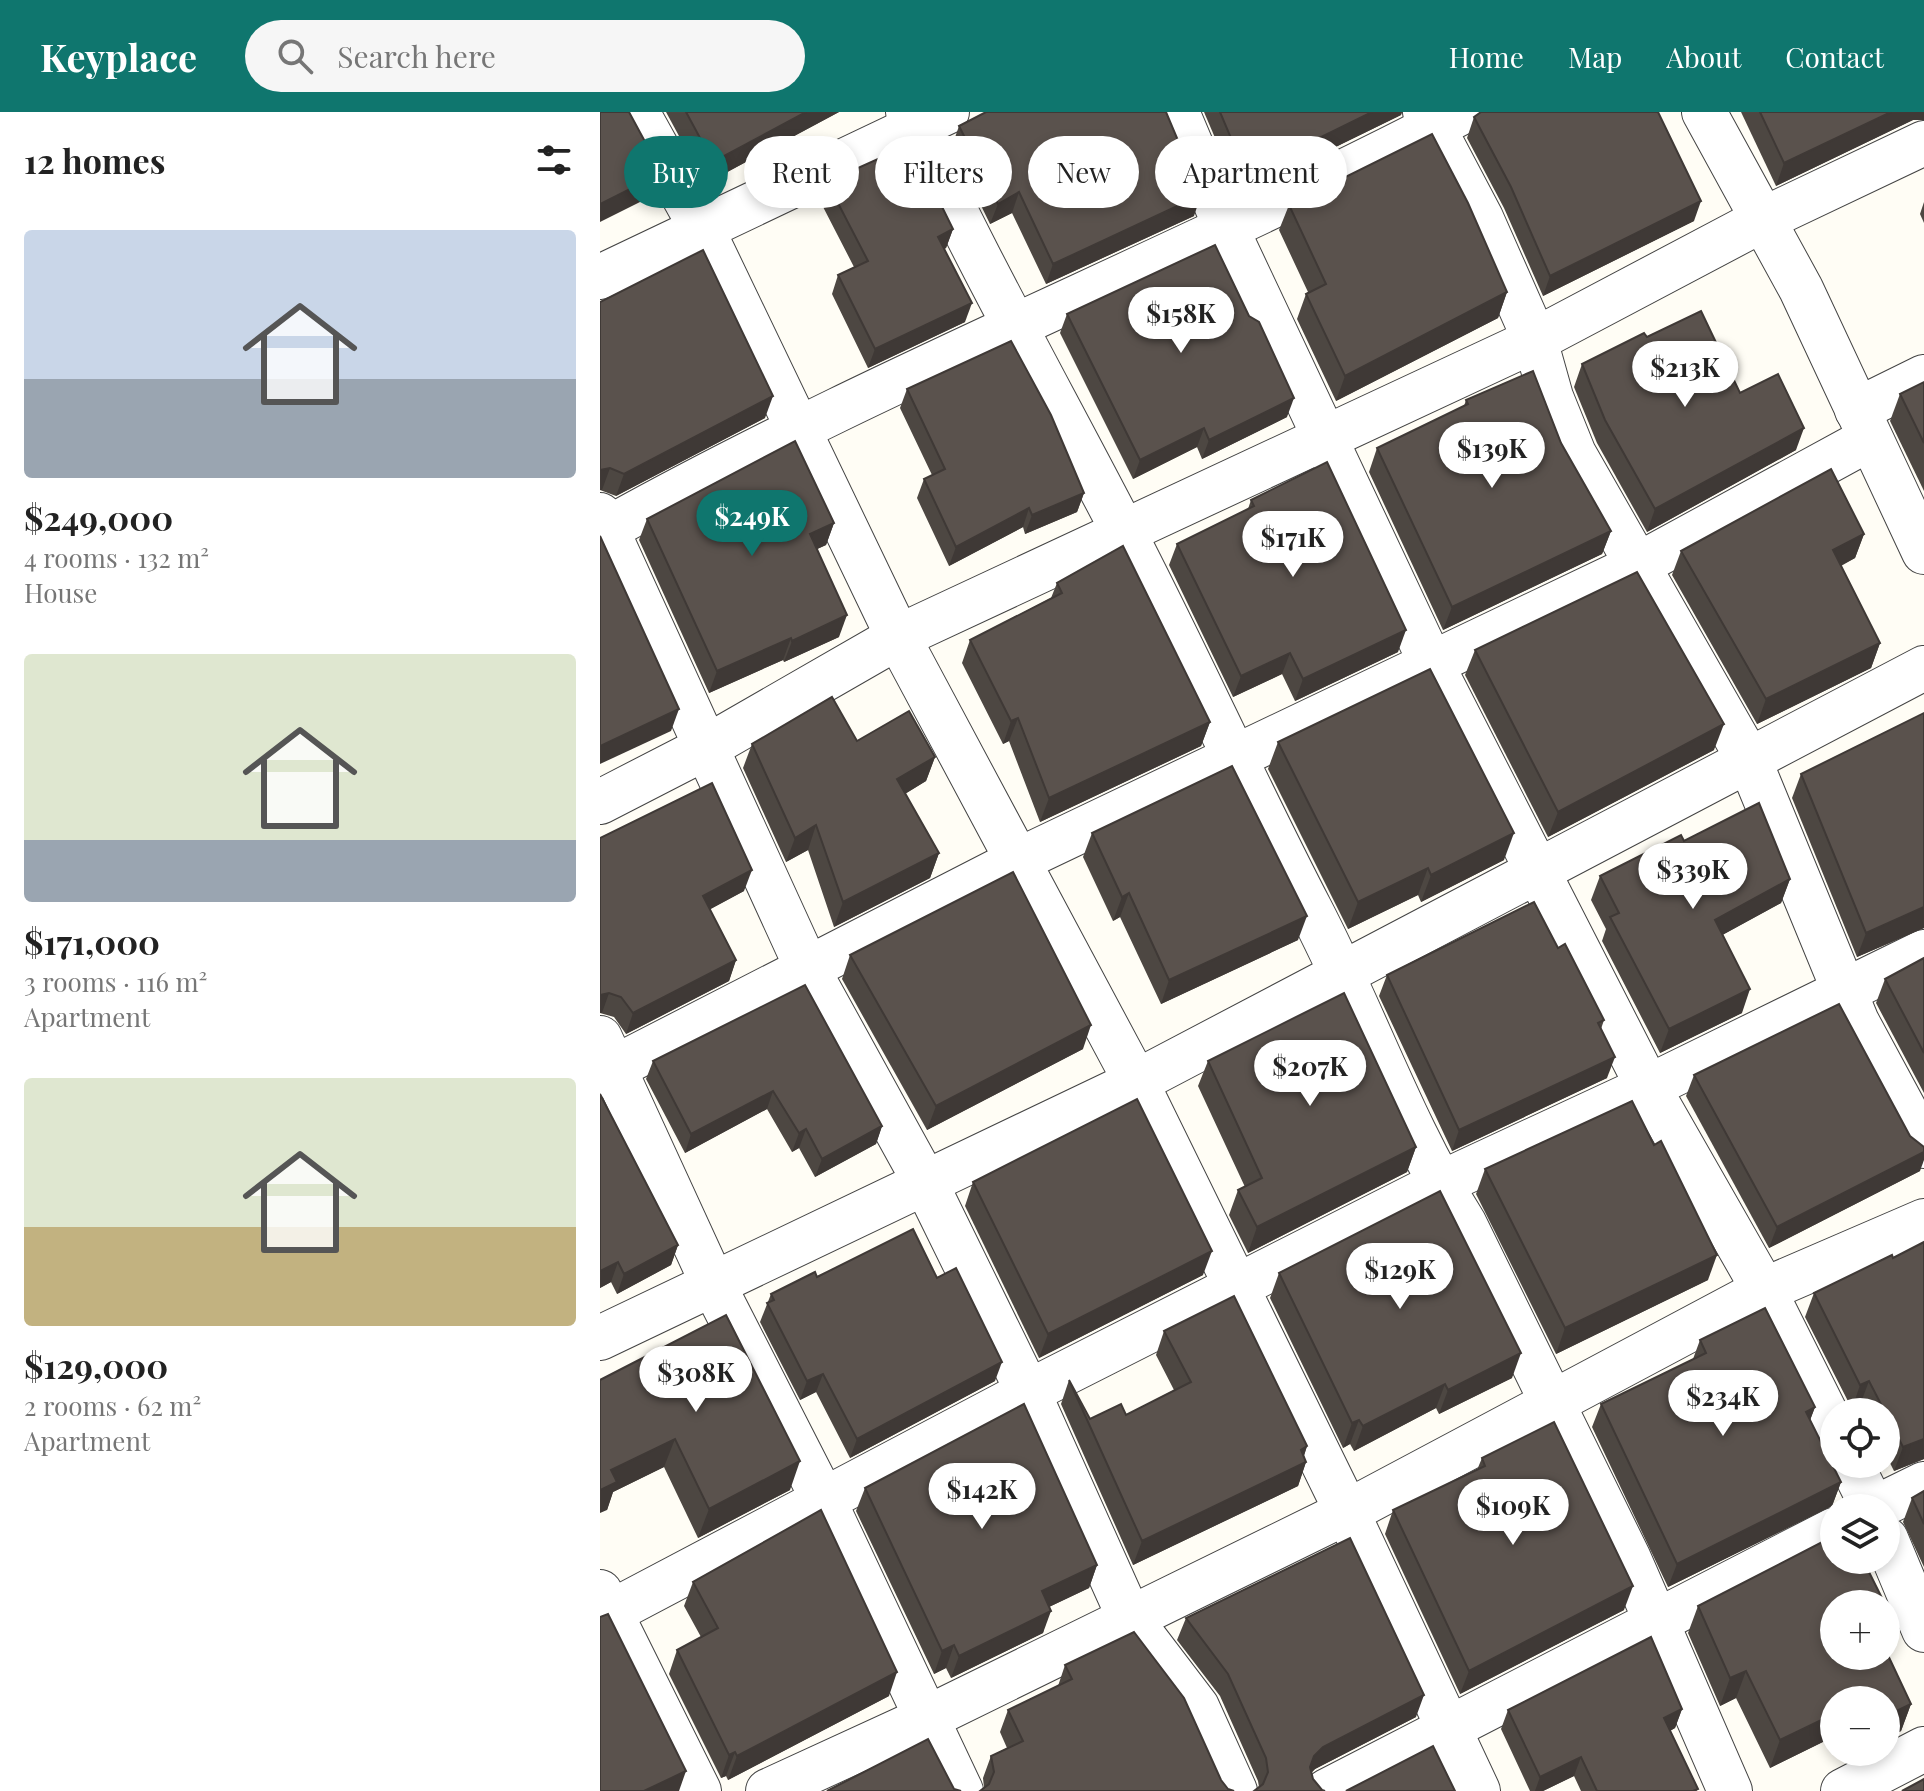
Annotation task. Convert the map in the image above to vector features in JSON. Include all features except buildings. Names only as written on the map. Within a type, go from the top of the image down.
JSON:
[{"type":"street","points":[[637,112],[703,231],[898,637],[1136,1082],[1238,1286],[1478,1791]]},
{"type":"street","points":[[1177,112],[1226,228],[1328,438],[1431,663],[1648,1087],[1764,1290],[1820,1402]]},
{"type":"street","points":[[1704,112],[1801,289],[1924,552]]},
{"type":"street","points":[[1235,1791],[1197,1707],[1130,1619],[1028,1392],[926,1184],[807,968],[602,526],[797,429],[1226,228],[1440,117],[1535,340],[1551,397],[1574,454],[1750,762],[1857,1022],[1924,1146]]},
{"type":"street","points":[[600,277],[703,231],[923,118],[1014,328],[1123,530],[1232,759],[1343,972],[1439,1184],[1464,1223],[1552,1401],[1656,1623],[1730,1791]]},
{"type":"street","points":[[600,802],[705,748],[898,637],[1535,340],[1762,220],[1924,143]]},
{"type":"street","points":[[961,1791],[825,1503],[713,1284],[605,1060],[807,968],[1019,860],[1636,566],[1863,425],[1924,377]]},
{"type":"street","points":[[600,1338],[1136,1082],[1924,668]]},
{"type":"street","points":[[699,1791],[603,1608],[825,1503],[1028,1392],[1439,1184],[1648,1087],[1924,952]]},
{"type":"street","points":[[768,1791],[925,1719],[1347,1512],[1764,1290],[1924,1221]]},
{"type":"street","points":[[1900,1496],[1924,1484]]},
{"type":"street","points":[[1327,1791],[1820,1537]]},
{"type":"street","points":[[1900,1573],[1924,1630]]},
{"type":"street","points":[[1843,1791],[1924,1749]]}]
